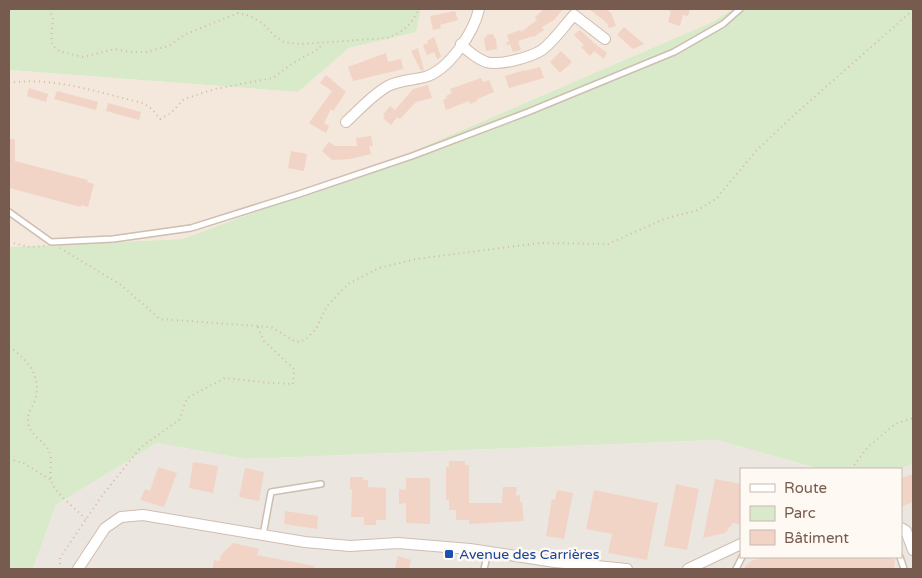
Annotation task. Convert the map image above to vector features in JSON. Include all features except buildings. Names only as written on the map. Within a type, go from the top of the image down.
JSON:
[{"type":"street","points":[[346,122],[389,86],[437,72],[446,65],[475,22],[480,9]]},
{"type":"street","points":[[461,44],[466,50],[486,62],[508,62],[536,54],[544,48],[574,15],[605,39]]},
{"type":"street","points":[[78,569],[106,528],[121,517],[143,516],[314,543],[350,546],[398,543],[627,569]]},
{"type":"street","points":[[907,530],[913,550]]},
{"type":"street","points":[[688,569],[740,544]]},
{"type":"lane","points":[[9,212],[51,242],[113,238],[191,228],[403,159],[537,109],[674,52],[723,24],[740,9]]},
{"type":"lane","points":[[262,535],[271,492],[320,484]]},
{"type":"lane","points":[[484,569],[488,552]]},
{"type":"path","points":[[49,9],[53,18],[51,42],[54,47],[59,51],[82,57],[114,49],[146,52],[169,46],[186,34],[238,13],[250,16],[262,23],[284,42],[302,44],[387,38],[400,33],[411,24],[419,9]]},
{"type":"path","points":[[9,242],[30,247],[43,247],[51,242],[121,285],[160,319],[271,327],[296,342],[305,340],[316,329],[327,306],[348,284],[379,268],[416,259],[540,243],[608,244],[664,218],[698,210],[716,199],[768,139],[913,10]]},
{"type":"path","points":[[9,83],[30,80],[71,86],[142,103],[152,109],[160,119],[171,113],[184,99],[215,89],[272,78],[320,48],[321,43]]},
{"type":"path","points":[[60,569],[60,558],[101,497],[140,447],[180,420],[187,398],[225,378],[271,384],[293,384],[294,369],[264,341],[257,326]]},
{"type":"path","points":[[9,347],[20,354],[30,367],[37,381],[36,397],[28,414],[28,424],[32,434],[48,450],[51,459],[52,484],[86,518]]},
{"type":"path","points":[[853,468],[868,447],[895,424],[913,418]]},
{"type":"path","points":[[9,459],[23,462],[51,480]]},
{"type":"shaded area","points":[[421,9],[733,9],[710,23],[372,169],[182,239],[9,247],[9,70],[298,92],[349,48],[415,32]]},
{"type":"shaded area","points":[[717,440],[816,468],[740,468],[740,558],[902,558],[902,468],[913,464],[913,569],[33,569],[56,505],[157,443],[245,459]]},
{"type":"green space","points":[[9,9],[421,9],[416,32],[349,48],[298,92],[9,70]]},
{"type":"green space","points":[[733,9],[913,9],[913,464],[902,468],[816,468],[717,440],[245,459],[157,443],[56,505],[33,569],[9,569],[9,247],[182,239],[372,169],[710,23]]},
{"type":"place","name":"Avenue des Carrières","points":[[449,554]]}]
